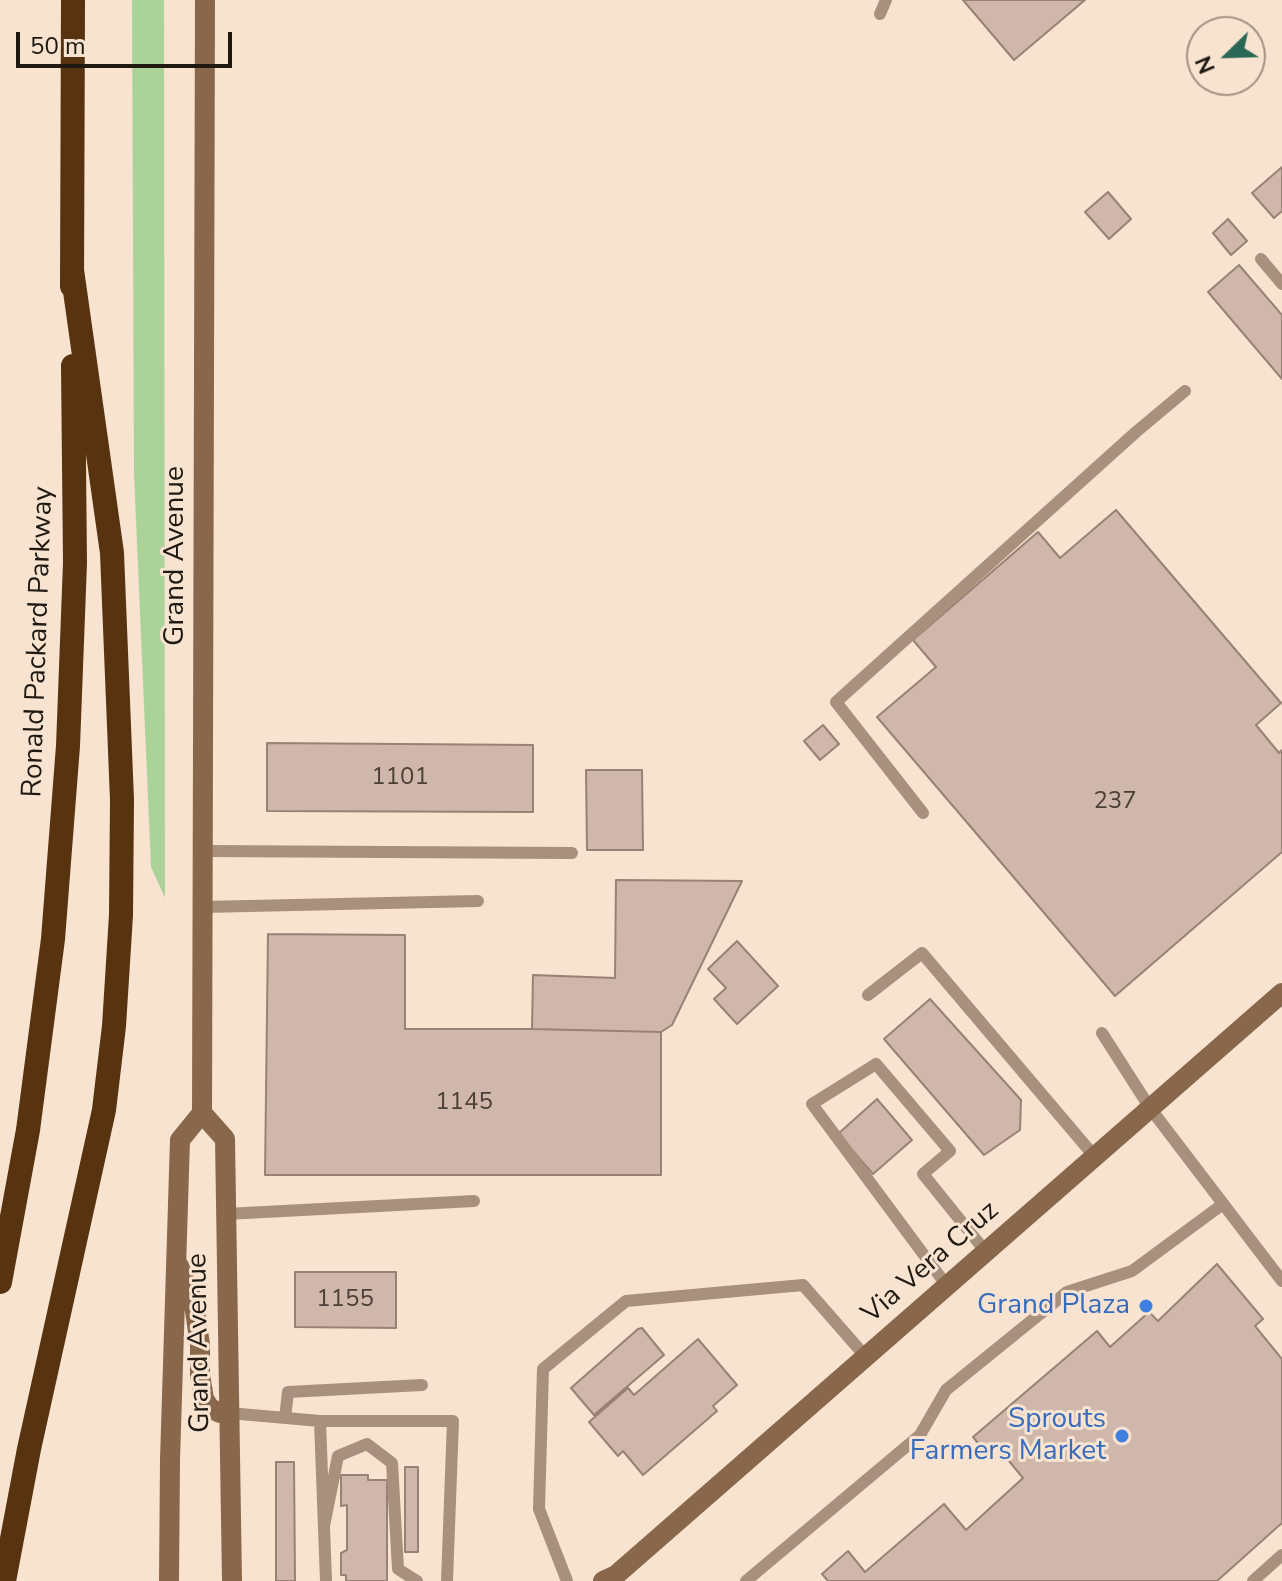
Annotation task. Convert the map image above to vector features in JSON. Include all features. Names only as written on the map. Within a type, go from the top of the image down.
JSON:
[{"type":"highway","name":"Ronald Packard Parkway","points":[[0,1282],[28,1130],[49,971],[68,746],[75,563],[73,0]]},
{"type":"highway","points":[[4,1581],[29,1449],[104,1110],[114,1026],[121,915],[122,800],[112,553],[72,270]]},
{"type":"main road","name":"Grand Avenue","points":[[169,1581],[180,1140],[202,1113],[205,0]]},
{"type":"main road","name":"Via Vera Cruz","points":[[611,1579],[1282,993]]},
{"type":"main road","name":"Grand Avenue","points":[[202,1113],[225,1139],[232,1581]]},
{"type":"main road","points":[[176,1259],[194,1304],[204,1399],[210,1408],[229,1413]]},
{"type":"lane","points":[[880,14],[886,0]]},
{"type":"lane","points":[[1261,259],[1282,284]]},
{"type":"lane","points":[[923,813],[836,702],[1185,391]]},
{"type":"lane","points":[[203,851],[572,853]]},
{"type":"lane","points":[[203,907],[478,901]]},
{"type":"lane","points":[[868,995],[922,953],[1095,1157]]},
{"type":"lane","points":[[1102,1033],[1150,1108],[1282,1281]]},
{"type":"lane","points":[[947,1286],[812,1104],[876,1064],[950,1151],[923,1174],[986,1252]]},
{"type":"lane","points":[[226,1214],[474,1201]]},
{"type":"lane","points":[[746,1581],[920,1435],[946,1390],[1067,1292],[1132,1271],[1223,1204]]},
{"type":"lane","points":[[567,1581],[539,1509],[543,1369],[626,1301],[803,1285],[866,1357]]},
{"type":"lane","points":[[285,1418],[288,1392],[422,1385]]},
{"type":"lane","points":[[229,1413],[320,1421],[453,1421],[447,1581]]},
{"type":"lane","points":[[320,1421],[326,1581]]},
{"type":"lane","points":[[324,1526],[338,1456],[367,1444],[392,1463],[398,1569],[417,1581]]},
{"type":"lane","points":[[1253,1581],[1282,1555]]},
{"type":"green space","points":[[132,0],[164,0],[165,898],[151,867],[134,474]]},
{"type":"building","points":[[963,0],[1085,0],[1014,60]]},
{"type":"building","points":[[1282,167],[1282,211],[1274,218],[1252,193]]},
{"type":"building","points":[[1108,192],[1131,219],[1109,239],[1085,212]]},
{"type":"building","points":[[1228,219],[1247,241],[1231,255],[1213,233]]},
{"type":"building","points":[[1239,265],[1282,315],[1282,379],[1208,292]]},
{"type":"building","points":[[1116,510],[1281,703],[1256,725],[1279,753],[1282,750],[1282,852],[1115,996],[877,717],[936,667],[913,640],[1038,532],[1060,558]]},
{"type":"building","points":[[823,725],[839,744],[820,760],[804,741]]},
{"type":"building","points":[[267,743],[533,745],[533,812],[267,811]]},
{"type":"building","points":[[586,770],[642,770],[643,850],[587,850]]},
{"type":"building","points":[[616,880],[742,881],[672,1025],[661,1032],[532,1029],[533,975],[615,978]]},
{"type":"building","points":[[268,934],[405,935],[405,1029],[661,1032],[661,1175],[265,1175]]},
{"type":"building","points":[[737,941],[778,986],[737,1024],[714,999],[726,988],[708,969]]},
{"type":"building","points":[[930,999],[1021,1100],[1020,1130],[984,1155],[884,1039]]},
{"type":"building","points":[[877,1099],[912,1140],[873,1174],[838,1134]]},
{"type":"building","points":[[1217,1264],[1263,1319],[1255,1326],[1282,1359],[1282,1523],[1217,1581],[828,1581],[822,1574],[848,1551],[865,1572],[944,1504],[966,1530],[1023,1478],[995,1444],[986,1453],[973,1437],[1097,1331],[1110,1347],[1149,1312],[1158,1321]]},
{"type":"building","points":[[295,1272],[396,1272],[396,1328],[295,1327]]},
{"type":"building","points":[[642,1328],[664,1355],[594,1415],[571,1388]]},
{"type":"building","points":[[698,1339],[737,1385],[713,1406],[717,1411],[643,1475],[623,1451],[618,1456],[589,1422],[628,1388],[634,1395]]},
{"type":"building","points":[[276,1462],[294,1462],[295,1581],[276,1581]]},
{"type":"building","points":[[405,1467],[418,1467],[418,1552],[405,1552]]},
{"type":"building","points":[[341,1475],[368,1475],[368,1480],[387,1480],[387,1581],[346,1581],[346,1575],[341,1575],[341,1553],[347,1550],[347,1505],[341,1506]]},
{"type":"place","name":"Grand Plaza","points":[[1146,1306]]},
{"type":"place","name":"Sprouts Farmers Market","points":[[1122,1436]]}]
